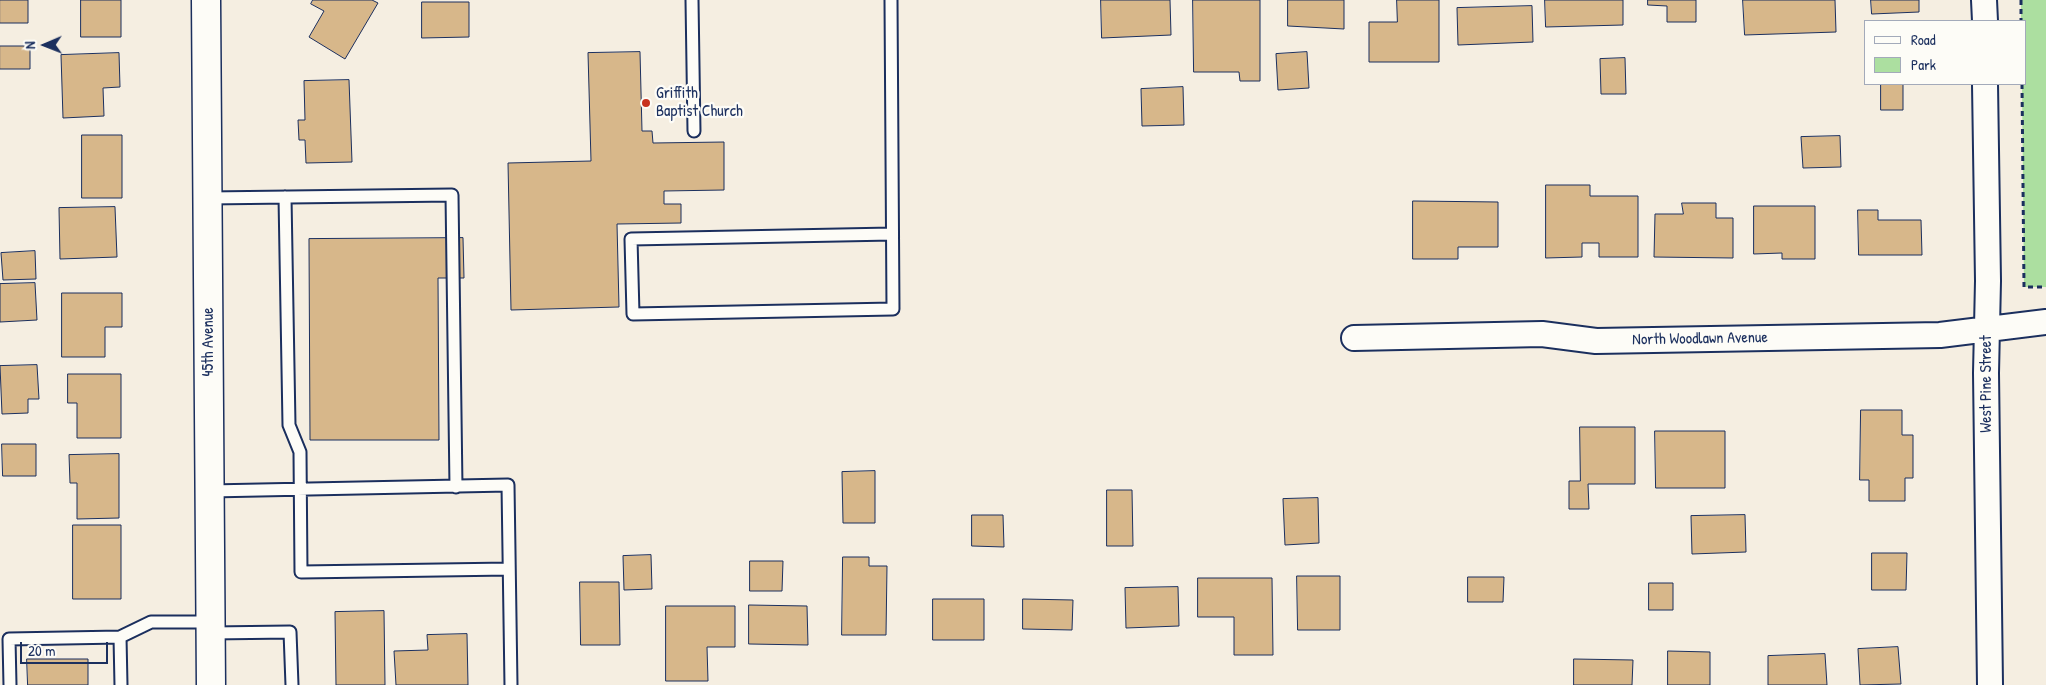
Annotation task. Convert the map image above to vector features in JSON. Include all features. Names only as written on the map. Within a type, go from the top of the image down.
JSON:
[{"type":"main road","name":"45th Avenue","points":[[206,0],[211,685]]},
{"type":"street","points":[[1984,0],[1985,20]]},
{"type":"street","name":"West Pine Street","points":[[1986,85],[1986,373],[1990,685]]},
{"type":"street","name":"North Woodlawn Avenue","points":[[1354,338],[1542,334],[1596,341],[1615,341],[1940,335],[2046,322]]},
{"type":"lane","points":[[692,0],[694,130]]},
{"type":"lane","points":[[891,0],[893,309],[633,314],[631,239],[892,234]]},
{"type":"lane","points":[[208,198],[452,195],[456,487]]},
{"type":"lane","points":[[285,197],[289,425],[300,452],[301,572],[509,569]]},
{"type":"lane","points":[[210,491],[508,486],[511,685]]},
{"type":"lane","points":[[10,685],[9,639],[120,637],[151,622],[290,632],[292,685]]},
{"type":"lane","points":[[120,637],[121,685]]},
{"type":"path","points":[[2021,0],[2021,20]]},
{"type":"path","points":[[2022,85],[2024,287],[2046,287]]},
{"type":"green space","points":[[2021,0],[2046,0],[2046,287],[2024,287],[2022,85],[2026,85],[2026,20],[2021,20]]},
{"type":"building","points":[[0,0],[28,0],[28,23],[0,23]]},
{"type":"building","points":[[81,0],[121,0],[121,37],[81,37]]},
{"type":"building","points":[[313,0],[372,0],[378,3],[345,59],[309,37],[324,11],[311,4]]},
{"type":"building","points":[[1101,0],[1170,0],[1171,35],[1102,38]]},
{"type":"building","points":[[1193,0],[1260,0],[1260,81],[1240,81],[1239,72],[1194,72]]},
{"type":"building","points":[[1288,0],[1344,0],[1344,29],[1288,26]]},
{"type":"building","points":[[1397,0],[1439,0],[1439,62],[1369,62],[1369,22],[1397,22]]},
{"type":"building","points":[[1545,0],[1623,0],[1623,25],[1546,27]]},
{"type":"building","points":[[1648,0],[1696,0],[1696,22],[1667,22],[1667,6],[1648,5]]},
{"type":"building","points":[[1743,0],[1835,0],[1836,32],[1745,35]]},
{"type":"building","points":[[1871,0],[1919,0],[1919,12],[1872,14]]},
{"type":"building","points":[[422,2],[469,2],[469,37],[422,38]]},
{"type":"building","points":[[1532,6],[1533,42],[1458,45],[1457,8]]},
{"type":"building","points":[[0,46],[30,46],[30,69],[0,69]]},
{"type":"building","points":[[640,52],[642,131],[652,131],[653,143],[724,142],[724,190],[664,191],[664,204],[681,204],[681,223],[617,224],[619,307],[511,310],[508,163],[591,161],[588,53]]},
{"type":"building","points":[[1307,52],[1309,88],[1278,90],[1276,54]]},
{"type":"building","points":[[119,53],[120,87],[103,88],[104,116],[63,118],[61,55]]},
{"type":"building","points":[[1625,58],[1626,94],[1601,94],[1600,59]]},
{"type":"building","points":[[349,80],[352,162],[306,163],[305,140],[299,140],[298,120],[305,120],[304,81]]},
{"type":"building","points":[[1881,85],[1903,85],[1903,110],[1881,110]]},
{"type":"building","points":[[1183,87],[1184,125],[1142,126],[1141,89]]},
{"type":"building","points":[[82,135],[122,135],[122,198],[82,198]]},
{"type":"building","points":[[1840,136],[1841,167],[1803,168],[1801,137]]},
{"type":"building","points":[[1546,185],[1590,185],[1590,196],[1638,196],[1638,257],[1599,257],[1599,243],[1582,243],[1582,257],[1546,258]]},
{"type":"building","points":[[1413,201],[1498,202],[1498,247],[1458,247],[1458,259],[1413,259]]},
{"type":"building","points":[[1682,203],[1716,203],[1716,218],[1733,218],[1733,258],[1654,257],[1655,214],[1683,214]]},
{"type":"building","points":[[1754,206],[1815,206],[1815,259],[1782,259],[1782,253],[1754,254]]},
{"type":"building","points":[[115,207],[117,257],[60,259],[59,208]]},
{"type":"building","points":[[1858,210],[1878,210],[1878,220],[1921,220],[1922,255],[1859,255]]},
{"type":"building","points":[[463,238],[464,278],[438,278],[439,440],[310,440],[309,239]]},
{"type":"building","points":[[35,251],[36,279],[3,280],[1,253]]},
{"type":"building","points":[[35,283],[37,320],[0,322],[0,284]]},
{"type":"building","points":[[62,293],[122,293],[122,327],[105,327],[105,357],[62,357]]},
{"type":"building","points":[[37,365],[39,399],[28,399],[28,413],[2,414],[0,366]]},
{"type":"building","points":[[68,374],[121,374],[121,438],[77,438],[77,403],[68,403]]},
{"type":"building","points":[[1861,410],[1902,410],[1902,435],[1913,435],[1913,478],[1905,478],[1905,501],[1869,501],[1869,480],[1860,480]]},
{"type":"building","points":[[1580,427],[1635,427],[1635,484],[1588,484],[1589,509],[1569,509],[1569,481],[1580,481]]},
{"type":"building","points":[[1655,431],[1725,431],[1725,488],[1656,488]]},
{"type":"building","points":[[2,444],[36,444],[36,476],[3,476]]},
{"type":"building","points":[[119,454],[119,518],[77,519],[77,483],[70,483],[69,455]]},
{"type":"building","points":[[875,471],[875,523],[843,523],[842,472]]},
{"type":"building","points":[[1107,490],[1132,490],[1133,546],[1107,546]]},
{"type":"building","points":[[1318,498],[1319,543],[1285,545],[1283,499]]},
{"type":"building","points":[[972,515],[1003,515],[1004,547],[972,546]]},
{"type":"building","points":[[1745,515],[1746,552],[1692,554],[1691,516]]},
{"type":"building","points":[[73,525],[121,525],[121,599],[73,599]]},
{"type":"building","points":[[1872,553],[1907,553],[1906,590],[1872,590]]},
{"type":"building","points":[[651,555],[652,589],[624,590],[623,556]]},
{"type":"building","points":[[843,557],[869,557],[869,566],[887,566],[886,635],[842,635]]},
{"type":"building","points":[[750,561],[783,561],[782,591],[750,591]]},
{"type":"building","points":[[1297,576],[1340,576],[1340,630],[1298,630]]},
{"type":"building","points":[[1468,577],[1504,577],[1503,602],[1468,602]]},
{"type":"building","points":[[1198,578],[1272,578],[1273,655],[1234,655],[1234,617],[1198,617]]},
{"type":"building","points":[[580,582],[619,582],[620,645],[581,645]]},
{"type":"building","points":[[1649,583],[1673,583],[1673,610],[1649,610]]},
{"type":"building","points":[[1178,587],[1179,626],[1126,628],[1125,588]]},
{"type":"building","points":[[933,599],[984,599],[984,640],[933,640]]},
{"type":"building","points":[[1023,599],[1073,600],[1072,630],[1023,629]]},
{"type":"building","points":[[749,605],[807,606],[808,645],[749,644]]},
{"type":"building","points":[[666,606],[735,606],[735,647],[707,647],[708,681],[666,681]]},
{"type":"building","points":[[384,611],[385,685],[336,685],[335,612]]},
{"type":"building","points":[[467,634],[468,685],[396,685],[394,651],[428,650],[427,635]]},
{"type":"building","points":[[1898,647],[1901,684],[1860,685],[1858,649]]},
{"type":"building","points":[[1668,651],[1710,652],[1710,685],[1668,685]]},
{"type":"building","points":[[1825,654],[1827,685],[1768,685],[1768,656]]},
{"type":"building","points":[[27,659],[88,659],[88,685],[28,685]]},
{"type":"building","points":[[1574,659],[1633,660],[1632,685],[1574,685]]},
{"type":"place","name":"Griffith Baptist Church","points":[[646,103]]}]
